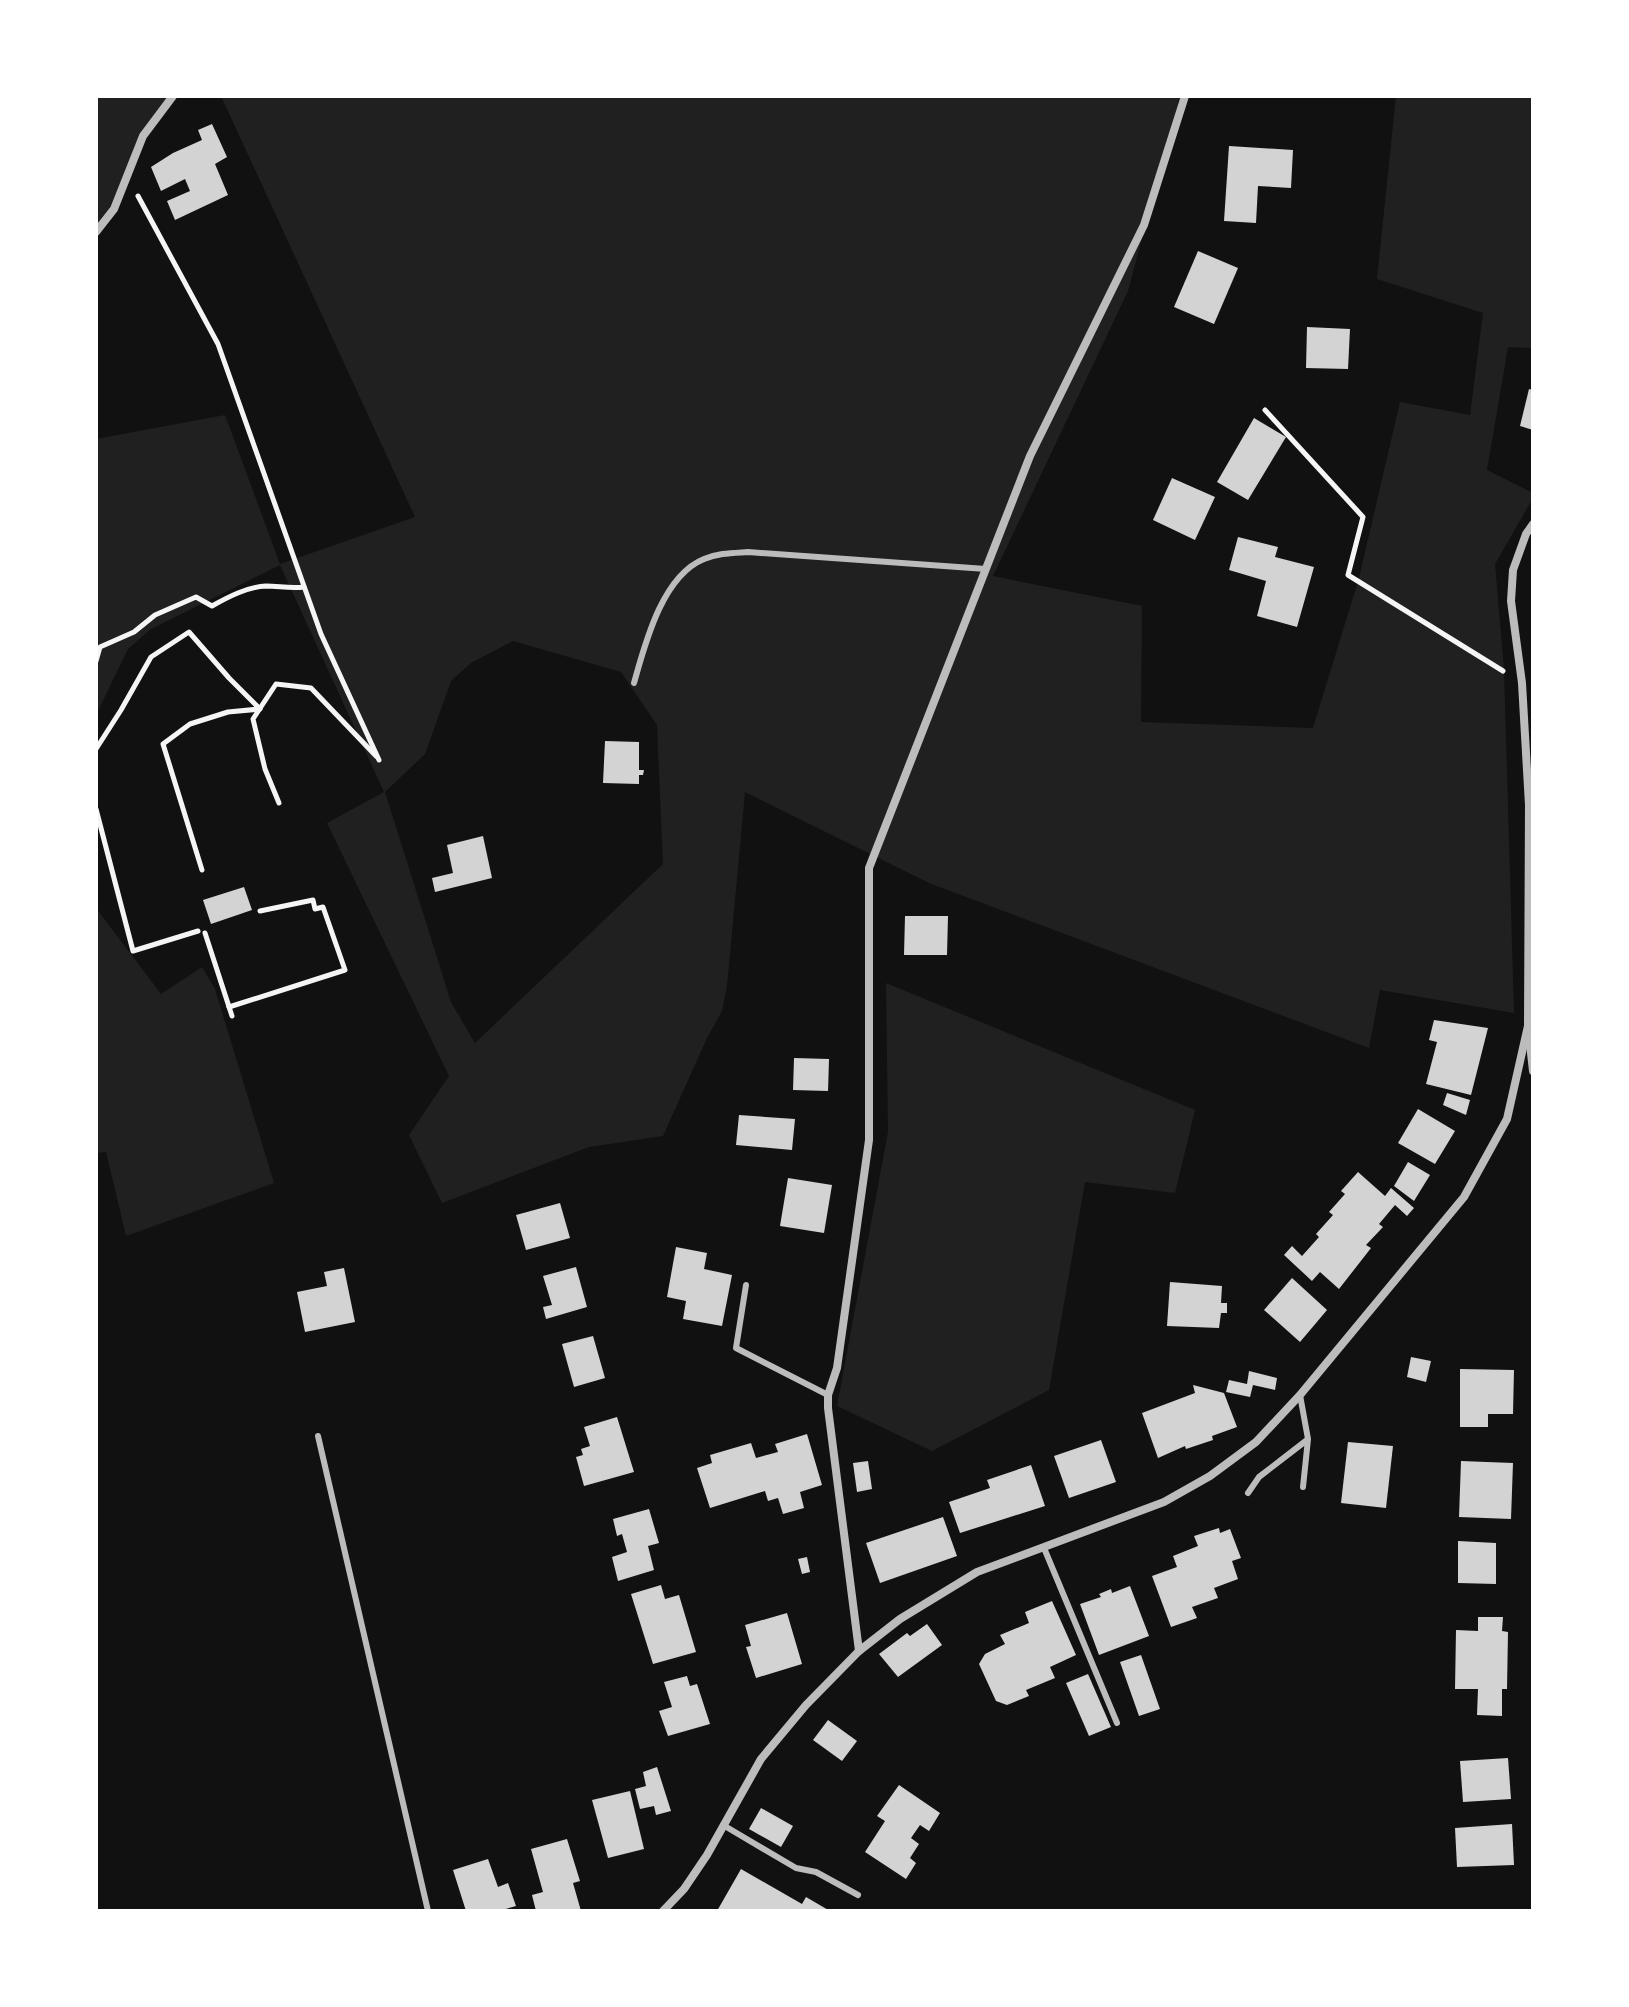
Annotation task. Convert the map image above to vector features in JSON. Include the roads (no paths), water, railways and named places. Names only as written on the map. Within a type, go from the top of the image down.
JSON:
[{"type":"street","points":[[96,232],[114,209],[143,136],[173,96]]},
{"type":"street","points":[[859,1651],[828,1395],[837,1368],[869,1140],[869,868],[1030,456],[1144,225],[1185,96]]},
{"type":"street","points":[[1533,524],[1526,534],[1513,570],[1511,601],[1522,683],[1529,805],[1528,1026],[1533,1071]]},
{"type":"street","points":[[663,1911],[684,1889],[707,1855],[770,1747],[859,1651],[900,1619],[977,1572],[1164,1502],[1210,1476],[1256,1442],[1300,1395],[1464,1197],[1507,1119],[1528,1026]]},
{"type":"lane","points":[[634,683],[658,613],[684,572],[702,559],[725,553],[748,552],[986,569]]},
{"type":"lane","points":[[746,1285],[736,1348],[828,1395]]},
{"type":"lane","points":[[1300,1395],[1308,1439],[1303,1487]]},
{"type":"lane","points":[[318,1436],[428,1911]]},
{"type":"lane","points":[[1248,1493],[1259,1477],[1308,1439]]},
{"type":"lane","points":[[1044,1548],[1117,1723]]},
{"type":"lane","points":[[723,1825],[796,1868],[816,1872],[858,1895]]}]
